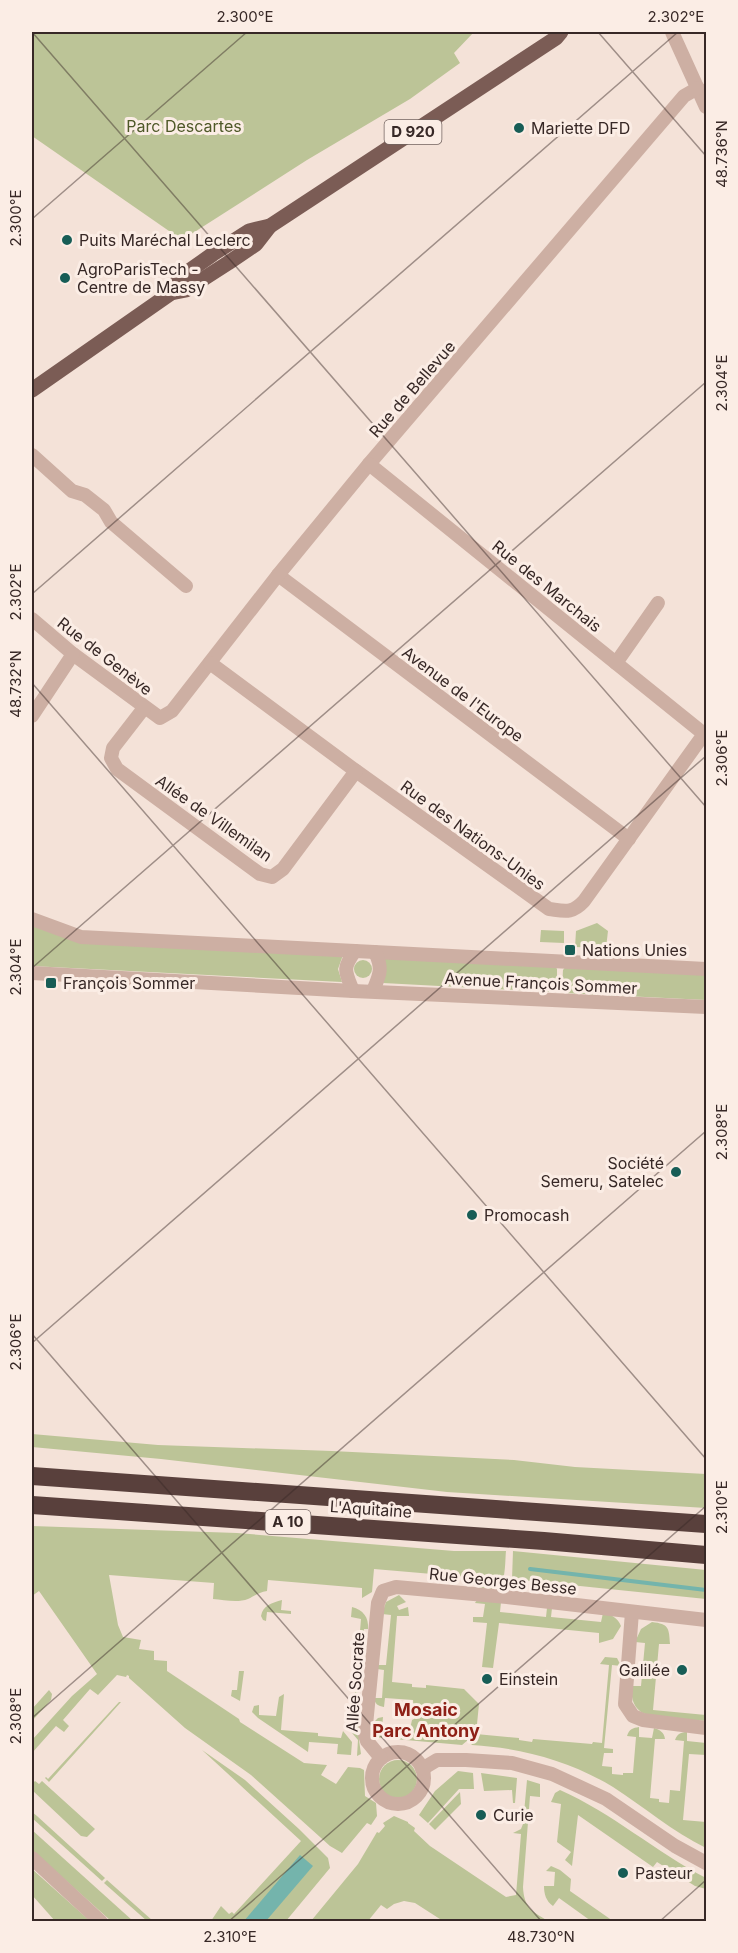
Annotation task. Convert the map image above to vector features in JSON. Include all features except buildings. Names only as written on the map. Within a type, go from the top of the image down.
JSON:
[{"type":"highway","name":"L'Aquitaine","points":[[32,1476],[706,1524]]},
{"type":"highway","name":"L'Aquitaine","points":[[32,1505],[533,1540],[706,1555]]},
{"type":"main road","name":"D 920","points":[[32,390],[171,293],[179,278],[213,254],[249,231],[270,226],[561,34]]},
{"type":"street","points":[[672,32],[706,107]]},
{"type":"street","name":"Rue de Bellevue","points":[[160,718],[172,711],[278,575],[369,464],[684,96],[698,88]]},
{"type":"street","points":[[32,455],[72,491],[85,495],[104,510],[111,522],[186,586]]},
{"type":"street","name":"Rue des Marchais","points":[[369,464],[704,734]]},
{"type":"street","name":"Avenue de l'Europe","points":[[278,575],[628,839]]},
{"type":"street","points":[[616,663],[658,603]]},
{"type":"street","name":"Rue de Genève","points":[[32,619],[73,654],[160,718]]},
{"type":"street","points":[[32,716],[73,654]]},
{"type":"street","name":"Rue des Nations-Unies","points":[[210,663],[549,909],[566,912],[576,909],[584,901],[704,734]]},
{"type":"street","name":"Allée de Villemilan","points":[[144,708],[113,748],[111,758],[117,769],[260,874],[272,877],[283,869],[356,771]]},
{"type":"street","points":[[32,919],[81,936],[375,952],[381,964],[380,974],[373,991],[32,973]]},
{"type":"street","points":[[353,991],[345,971],[346,963],[355,951]]},
{"type":"street","name":"Avenue François Sommer","points":[[375,952],[706,969]]},
{"type":"street","name":"Avenue François Sommer","points":[[373,991],[706,1007]]},
{"type":"street","name":"Rue Georges Besse","points":[[378,1603],[383,1591],[396,1587],[507,1597],[706,1620]]},
{"type":"street","name":"Allée Socrate","points":[[378,1603],[365,1735],[381,1758]]},
{"type":"street","points":[[632,1612],[626,1704],[633,1716],[643,1720],[706,1728]]},
{"type":"street","points":[[394,1752],[408,1754],[414,1758],[422,1769],[424,1777],[420,1792],[407,1802],[394,1804],[381,1797],[372,1784],[374,1768],[381,1758],[394,1752]]},
{"type":"street","points":[[422,1769],[437,1760],[466,1760],[512,1763],[552,1774],[606,1799],[675,1846],[706,1863]]},
{"type":"street","points":[[32,1858],[101,1922]]},
{"type":"green space","name":"Parc Descartes","points":[[32,32],[474,32],[454,53],[460,63],[410,99],[307,160],[182,240],[32,136]]},
{"type":"green space","points":[[597,923],[608,931],[606,948],[575,947],[576,931]]},
{"type":"green space","points":[[32,926],[343,955],[338,969],[342,982],[32,966]]},
{"type":"green space","points":[[541,930],[564,931],[564,943],[540,942]]},
{"type":"green space","points":[[383,957],[555,966],[557,989],[553,992],[383,983],[386,964]]},
{"type":"green space","points":[[359,960],[367,960],[372,965],[370,976],[359,978],[354,973],[354,965]]},
{"type":"green space","points":[[566,966],[706,973],[706,1000],[564,993],[562,989],[563,970]]},
{"type":"green space","points":[[32,1434],[158,1445],[514,1460],[575,1467],[706,1474],[706,1508],[447,1492],[161,1459],[32,1447]]},
{"type":"green space","points":[[32,1526],[237,1533],[454,1551],[506,1551],[505,1571],[501,1586],[491,1590],[479,1588],[479,1578],[374,1569],[372,1592],[362,1598],[362,1588],[268,1580],[267,1591],[248,1599],[235,1601],[213,1599],[214,1583],[109,1575],[118,1625],[123,1637],[141,1640],[139,1649],[154,1651],[154,1660],[167,1661],[167,1671],[304,1763],[327,1765],[321,1775],[336,1784],[348,1767],[364,1770],[365,1796],[376,1803],[377,1816],[371,1825],[367,1823],[342,1853],[330,1846],[251,1775],[185,1728],[127,1675],[126,1677],[117,1675],[98,1695],[90,1689],[63,1720],[69,1726],[64,1732],[56,1726],[32,1753],[32,1740],[72,1696],[97,1674],[39,1591],[32,1596]]},
{"type":"green space","points":[[513,1551],[706,1570],[706,1599],[512,1579]]},
{"type":"green space","points":[[399,1595],[406,1602],[397,1606],[399,1610],[408,1607],[409,1616],[397,1616],[392,1682],[412,1684],[412,1687],[426,1688],[426,1685],[464,1689],[479,1704],[476,1734],[519,1738],[519,1740],[532,1742],[533,1739],[602,1743],[609,1665],[600,1664],[605,1657],[617,1658],[621,1666],[612,1665],[604,1748],[613,1749],[613,1753],[604,1753],[602,1766],[612,1767],[612,1774],[633,1773],[636,1737],[627,1736],[629,1732],[639,1727],[639,1737],[652,1738],[654,1728],[660,1731],[665,1739],[655,1739],[650,1798],[669,1803],[670,1790],[680,1791],[684,1741],[675,1740],[677,1736],[687,1732],[687,1741],[706,1743],[706,1755],[689,1754],[683,1820],[706,1822],[706,1848],[670,1827],[613,1787],[580,1770],[545,1757],[509,1749],[472,1745],[468,1740],[462,1745],[372,1737],[372,1724],[378,1718],[383,1717],[382,1727],[410,1729],[414,1719],[413,1700],[385,1698],[384,1707],[377,1704],[374,1698],[382,1698],[384,1670],[377,1669],[377,1665],[386,1665],[391,1615],[382,1614],[386,1602]]},
{"type":"green space","points":[[282,1600],[281,1610],[291,1611],[291,1614],[267,1612],[266,1621],[263,1620],[261,1616],[266,1607]]},
{"type":"green space","points":[[477,1600],[501,1602],[500,1612],[546,1617],[547,1608],[552,1608],[551,1617],[601,1622],[603,1613],[611,1615],[621,1626],[613,1639],[599,1643],[599,1633],[499,1623],[493,1668],[482,1667],[487,1623],[473,1622],[473,1617],[483,1617],[485,1604],[475,1603]]},
{"type":"green space","points":[[352,1607],[364,1615],[368,1625],[368,1629],[364,1629],[357,1705],[362,1706],[359,1740],[361,1754],[357,1756],[358,1740],[347,1727],[354,1727],[361,1619],[351,1617]]},
{"type":"green space","points":[[652,1622],[662,1624],[667,1628],[670,1644],[659,1644],[653,1710],[706,1715],[706,1721],[653,1716],[641,1712],[634,1703],[632,1686],[641,1686],[645,1643],[635,1642],[641,1629]]},
{"type":"green space","points":[[239,1671],[244,1671],[240,1701],[231,1696],[232,1690],[237,1690]]},
{"type":"green space","points":[[49,1690],[52,1694],[51,1700],[32,1721],[32,1709]]},
{"type":"green space","points":[[284,1694],[281,1730],[318,1733],[318,1736],[341,1738],[343,1731],[352,1742],[351,1755],[337,1754],[338,1744],[309,1742],[308,1752],[252,1712],[254,1706],[259,1705],[259,1715],[276,1716],[279,1697]]},
{"type":"green space","points":[[121,1702],[49,1782],[45,1778],[48,1779]]},
{"type":"green space","points":[[202,1750],[245,1780],[328,1858],[330,1868],[286,1921],[211,1921],[221,1906],[229,1914],[232,1912],[234,1914],[301,1841]]},
{"type":"green space","points":[[398,1760],[405,1761],[411,1766],[416,1772],[416,1786],[411,1792],[405,1797],[398,1798],[391,1797],[385,1792],[380,1786],[379,1779],[380,1772],[385,1766],[391,1761]]},
{"type":"green space","points":[[458,1771],[473,1773],[474,1789],[459,1789],[428,1823],[419,1815],[435,1791]]},
{"type":"green space","points":[[481,1773],[517,1778],[515,1803],[513,1803],[512,1790],[484,1791]]},
{"type":"green space","points":[[527,1780],[540,1784],[540,1797],[530,1796],[524,1894],[530,1908],[548,1921],[443,1921],[415,1903],[404,1901],[387,1909],[381,1905],[368,1921],[311,1921],[358,1864],[377,1832],[379,1833],[385,1826],[383,1823],[394,1816],[408,1822],[430,1846],[506,1897],[516,1895],[521,1834],[513,1833],[521,1829],[523,1824]]},
{"type":"green space","points":[[35,1781],[39,1784],[42,1781],[95,1829],[87,1837],[81,1836],[32,1790],[32,1784]]},
{"type":"green space","points":[[560,1790],[598,1810],[669,1857],[706,1878],[706,1889],[695,1886],[657,1862],[653,1867],[578,1815],[572,1866],[565,1860],[571,1852],[557,1842],[561,1804],[551,1802],[555,1793]]},
{"type":"green space","points":[[460,1792],[461,1804],[435,1830],[429,1824]]},
{"type":"green space","points":[[32,1812],[105,1878],[102,1881],[32,1818]]},
{"type":"green space","points":[[32,1830],[133,1921],[111,1921],[32,1850]]},
{"type":"green space","points":[[551,1866],[571,1879],[570,1891],[613,1921],[591,1921],[559,1898],[553,1906],[544,1892],[544,1886],[554,1886],[555,1872],[546,1871]]},
{"type":"green space","points":[[32,1869],[90,1921],[55,1921],[32,1895]]},
{"type":"green space","points":[[107,1880],[153,1921],[147,1921],[104,1883]]},
{"type":"water","points":[[300,1855],[313,1866],[266,1921],[244,1921]]},
{"type":"waterway","points":[[530,1569],[706,1590]]},
{"type":"place","name":"Mariette DFD","points":[[519,128]]},
{"type":"place","name":"Puits Maréchal Leclerc","points":[[67,240]]},
{"type":"place","name":"AgroParisTech - Centre de Massy","points":[[65,278]]},
{"type":"place","name":"Nations Unies","points":[[570,950]]},
{"type":"place","name":"François Sommer","points":[[51,983]]},
{"type":"place","name":"Société Semeru, Satelec","points":[[676,1172]]},
{"type":"place","name":"Promocash","points":[[472,1215]]},
{"type":"place","name":"Galilée","points":[[682,1670]]},
{"type":"place","name":"Einstein","points":[[487,1679]]},
{"type":"place","name":"Curie","points":[[481,1815]]},
{"type":"place","name":"Pasteur","points":[[623,1873]]},
{"type":"district","name":"Mosaic Parc Antony","points":[[426,1720]]}]
